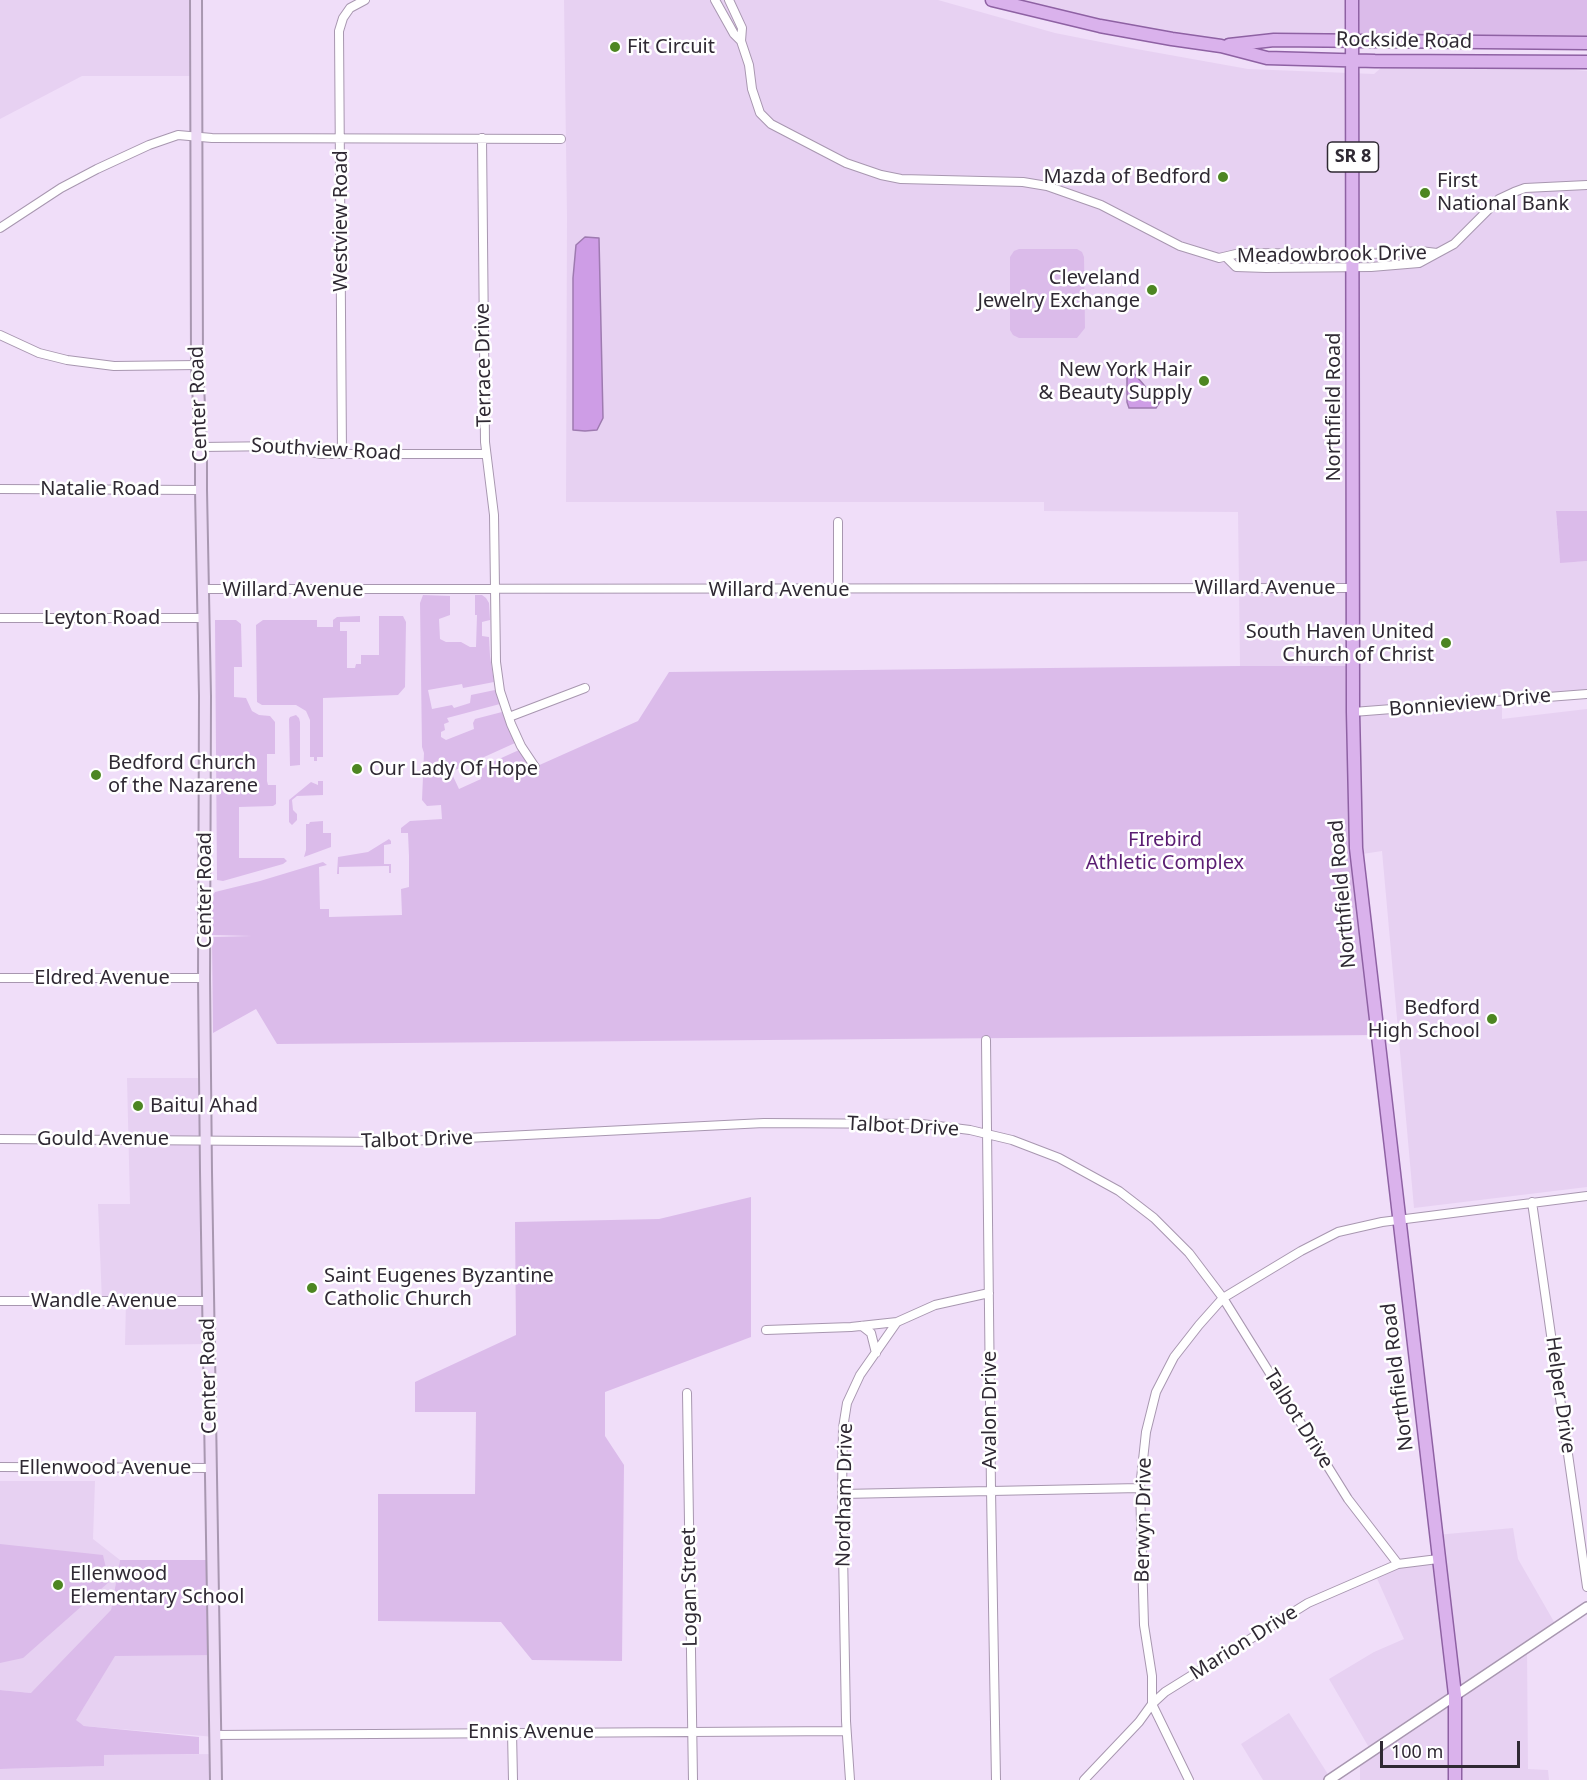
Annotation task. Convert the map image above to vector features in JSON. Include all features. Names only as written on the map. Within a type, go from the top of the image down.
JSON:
[{"type":"main road","name":"Center Road","points":[[196,0],[197,365],[204,589],[204,978],[216,1780]]},
{"type":"main road","name":"Rockside Road","points":[[992,0],[1100,26],[1221,46],[1267,58],[1587,62]]},
{"type":"main road","name":"Northfield Road","points":[[1352,0],[1353,712],[1356,848],[1455,1695],[1455,1780]]},
{"type":"main road","name":"Rockside Road","points":[[1221,46],[1274,40],[1587,43]]},
{"type":"street","name":"Westview Road","points":[[342,454],[339,31],[343,18],[350,8],[365,0]]},
{"type":"street","name":"Meadowbrook Drive","points":[[715,0],[734,34],[741,41]]},
{"type":"street","name":"Meadowbrook Drive","points":[[729,0],[742,28],[741,41],[760,113],[771,124],[846,163],[901,179],[1012,181],[1047,186],[1101,205],[1180,246],[1209,257],[1227,258],[1240,253],[1354,254],[1419,251],[1437,253]]},
{"type":"street","points":[[0,228],[61,188],[97,169],[173,136],[561,139]]},
{"type":"street","name":"Terrace Drive","points":[[482,138],[486,453],[494,515],[496,662],[500,691],[508,717],[521,746],[535,766]]},
{"type":"street","name":"Meadowbrook Drive","points":[[1227,258],[1236,267],[1404,266],[1419,263],[1454,244],[1499,199],[1514,192],[1525,188],[1587,185]]},
{"type":"street","points":[[0,335],[39,353],[67,360],[114,366],[197,365]]},
{"type":"street","name":"Southview Road","points":[[201,447],[282,446],[314,453],[342,454],[486,453]]},
{"type":"street","name":"Natalie Road","points":[[0,489],[201,490]]},
{"type":"street","points":[[838,522],[838,590]]},
{"type":"street","name":"Willard Avenue","points":[[204,589],[1353,588]]},
{"type":"street","name":"Leyton Road","points":[[0,618],[204,618]]},
{"type":"street","points":[[508,717],[585,688]]},
{"type":"street","name":"Bonnieview Drive","points":[[1353,712],[1587,694]]},
{"type":"street","name":"Eldred Avenue","points":[[0,978],[204,978]]},
{"type":"street","name":"Avalon Drive","points":[[986,1040],[996,1780]]},
{"type":"street","name":"Talbot Drive","points":[[206,1139],[387,1142],[764,1124],[922,1124],[987,1133],[1012,1140],[1051,1155],[1119,1191],[1154,1218],[1189,1253],[1223,1298],[1348,1499],[1398,1564]]},
{"type":"street","name":"Gould Avenue","points":[[0,1139],[206,1139]]},
{"type":"street","name":"Berwyn Drive","points":[[1189,1780],[1152,1704],[1152,1676],[1144,1625],[1140,1488],[1146,1432],[1156,1392],[1174,1357],[1198,1325],[1223,1298],[1301,1251],[1338,1232],[1400,1220],[1587,1196]]},
{"type":"street","name":"Helper Drive","points":[[1532,1202],[1587,1587]]},
{"type":"street","points":[[766,1330],[862,1326],[897,1322],[944,1302],[989,1293]]},
{"type":"street","name":"Wandle Avenue","points":[[0,1301],[208,1301]]},
{"type":"street","name":"Nordham Drive","points":[[850,1780],[846,1731],[843,1428],[848,1403],[860,1376],[897,1322]]},
{"type":"street","points":[[862,1326],[872,1333],[876,1353]]},
{"type":"street","name":"Logan Street","points":[[687,1393],[693,1780]]},
{"type":"street","name":"Ellenwood Avenue","points":[[0,1467],[210,1468]]},
{"type":"street","points":[[842,1494],[1140,1488]]},
{"type":"street","name":"Marion Drive","points":[[1084,1780],[1165,1692],[1308,1603],[1398,1564],[1438,1559]]},
{"type":"street","points":[[1329,1780],[1587,1607]]},
{"type":"street","name":"Ennis Avenue","points":[[215,1735],[846,1731]]},
{"type":"street","points":[[512,1732],[513,1780]]},
{"type":"shaded area","points":[[0,0],[196,0],[196,76],[82,76],[0,119]]},
{"type":"shaded area","points":[[564,0],[938,0],[1055,33],[1248,69],[1374,74],[1381,68],[1403,67],[1553,68],[1587,71],[1587,511],[1556,512],[1560,562],[1587,561],[1587,694],[1502,700],[1502,719],[1587,709],[1587,1187],[1414,1208],[1382,851],[1356,855],[1352,666],[1240,666],[1238,512],[1044,511],[1044,502],[566,502],[567,217]]},
{"type":"shaded area","points":[[992,0],[1352,0],[1353,41],[1221,46]]},
{"type":"shaded area","points":[[585,237],[599,238],[603,418],[597,430],[585,431],[573,430],[573,278],[576,245]]},
{"type":"shaded area","points":[[1132,371],[1149,391],[1161,400],[1156,408],[1129,408],[1127,372]]},
{"type":"shaded area","points":[[127,1078],[205,1078],[209,1344],[125,1345],[126,1301],[102,1301],[98,1204],[130,1204]]},
{"type":"shaded area","points":[[0,1481],[95,1481],[93,1539],[120,1560],[111,1610],[214,1655],[215,1737],[84,1726],[31,1693],[0,1690]]},
{"type":"shaded area","points":[[1513,1528],[1518,1559],[1557,1627],[1527,1648],[1528,1769],[1548,1770],[1549,1780],[1360,1780],[1360,1759],[1371,1751],[1329,1679],[1374,1652],[1404,1639],[1375,1574],[1398,1564],[1438,1559],[1436,1535]]},
{"type":"shaded area","points":[[1289,1713],[1331,1779],[1263,1780],[1241,1744]]},
{"type":"shaded area","points":[[216,1754],[216,1780],[0,1780],[0,1769],[103,1766],[104,1755]]},
{"type":"green space","points":[[1352,0],[1587,0],[1587,43],[1353,41]]},
{"type":"green space","points":[[1019,249],[1077,249],[1082,252],[1084,257],[1085,328],[1077,338],[1019,338],[1013,335],[1010,330],[1010,257],[1014,251]]},
{"type":"green space","points":[[1556,511],[1587,511],[1587,561],[1560,563]]},
{"type":"green space","name":"FIrebird Athletic Complex","points":[[423,595],[450,596],[450,615],[439,619],[440,639],[446,642],[461,642],[470,647],[476,647],[475,595],[482,595],[489,603],[490,620],[482,622],[482,636],[489,637],[494,682],[463,688],[462,684],[428,690],[432,709],[452,705],[454,708],[470,703],[471,695],[495,690],[500,704],[447,718],[449,722],[444,724],[445,730],[441,732],[441,737],[446,740],[474,729],[475,719],[502,712],[515,743],[451,772],[459,789],[481,779],[477,769],[519,750],[534,775],[535,767],[638,721],[669,672],[1353,666],[1356,848],[1378,1035],[277,1044],[256,1009],[213,1033],[212,937],[252,936],[212,935],[211,899],[215,892],[323,862],[327,865],[319,867],[320,909],[329,909],[329,917],[402,915],[401,889],[409,887],[409,856],[408,833],[401,833],[401,828],[410,821],[442,819],[441,805],[427,806],[422,800],[424,753],[422,747],[420,603]]},
{"type":"green space","points":[[360,616],[360,622],[340,622],[340,631],[347,631],[347,668],[355,668],[356,664],[361,664],[361,655],[379,655],[379,616],[403,616],[406,622],[405,687],[398,695],[323,698],[323,757],[317,757],[317,761],[314,761],[314,757],[310,757],[310,720],[306,711],[296,705],[262,705],[257,702],[256,625],[263,620],[317,620],[317,627],[333,627],[333,620],[337,617]]},
{"type":"green space","points":[[215,620],[236,620],[241,624],[242,667],[234,667],[234,697],[246,698],[252,711],[259,715],[270,716],[275,722],[275,754],[267,754],[267,781],[268,785],[276,785],[276,804],[239,807],[239,858],[284,858],[287,861],[223,881],[217,880]]},
{"type":"green space","points":[[296,715],[300,722],[300,765],[290,766],[289,719]]},
{"type":"green space","points":[[318,781],[323,781],[323,795],[297,796],[292,800],[297,820],[292,825],[289,822],[289,800],[311,782],[318,785]]},
{"type":"green space","points":[[323,821],[323,833],[331,833],[331,847],[304,857],[306,824]]},
{"type":"green space","points":[[389,839],[391,844],[384,845],[384,864],[391,864],[391,873],[389,873],[389,866],[385,866],[339,867],[339,874],[337,874],[338,857],[368,852]]},
{"type":"green space","points":[[751,1197],[751,1337],[605,1392],[605,1436],[624,1465],[622,1661],[532,1660],[501,1622],[378,1621],[378,1494],[475,1494],[476,1412],[415,1412],[415,1382],[516,1335],[515,1222],[659,1219]]},
{"type":"green space","points":[[0,1544],[103,1555],[109,1582],[23,1658],[0,1663]]},
{"type":"green space","points":[[120,1560],[212,1560],[214,1655],[115,1656],[76,1720],[84,1726],[199,1737],[199,1754],[104,1755],[104,1766],[0,1769],[0,1690],[31,1693],[111,1610]]},
{"type":"place","name":"Fit Circuit","points":[[615,47]]},
{"type":"place","name":"Mazda of Bedford","points":[[1223,177]]},
{"type":"place","name":"First National Bank","points":[[1425,193]]},
{"type":"place","name":"Cleveland Jewelry Exchange","points":[[1152,290]]},
{"type":"place","name":"New York Hair & Beauty Supply","points":[[1204,381]]},
{"type":"place","name":"South Haven United Church of Christ","points":[[1446,643]]},
{"type":"place","name":"Our Lady Of Hope","points":[[357,769]]},
{"type":"place","name":"Bedford Church of the Nazarene","points":[[96,775]]},
{"type":"place","name":"Bedford High School","points":[[1492,1019]]},
{"type":"place","name":"Baitul Ahad","points":[[138,1106]]},
{"type":"place","name":"Saint Eugenes Byzantine Catholic Church","points":[[312,1288]]},
{"type":"place","name":"Ellenwood Elementary School","points":[[58,1585]]}]
